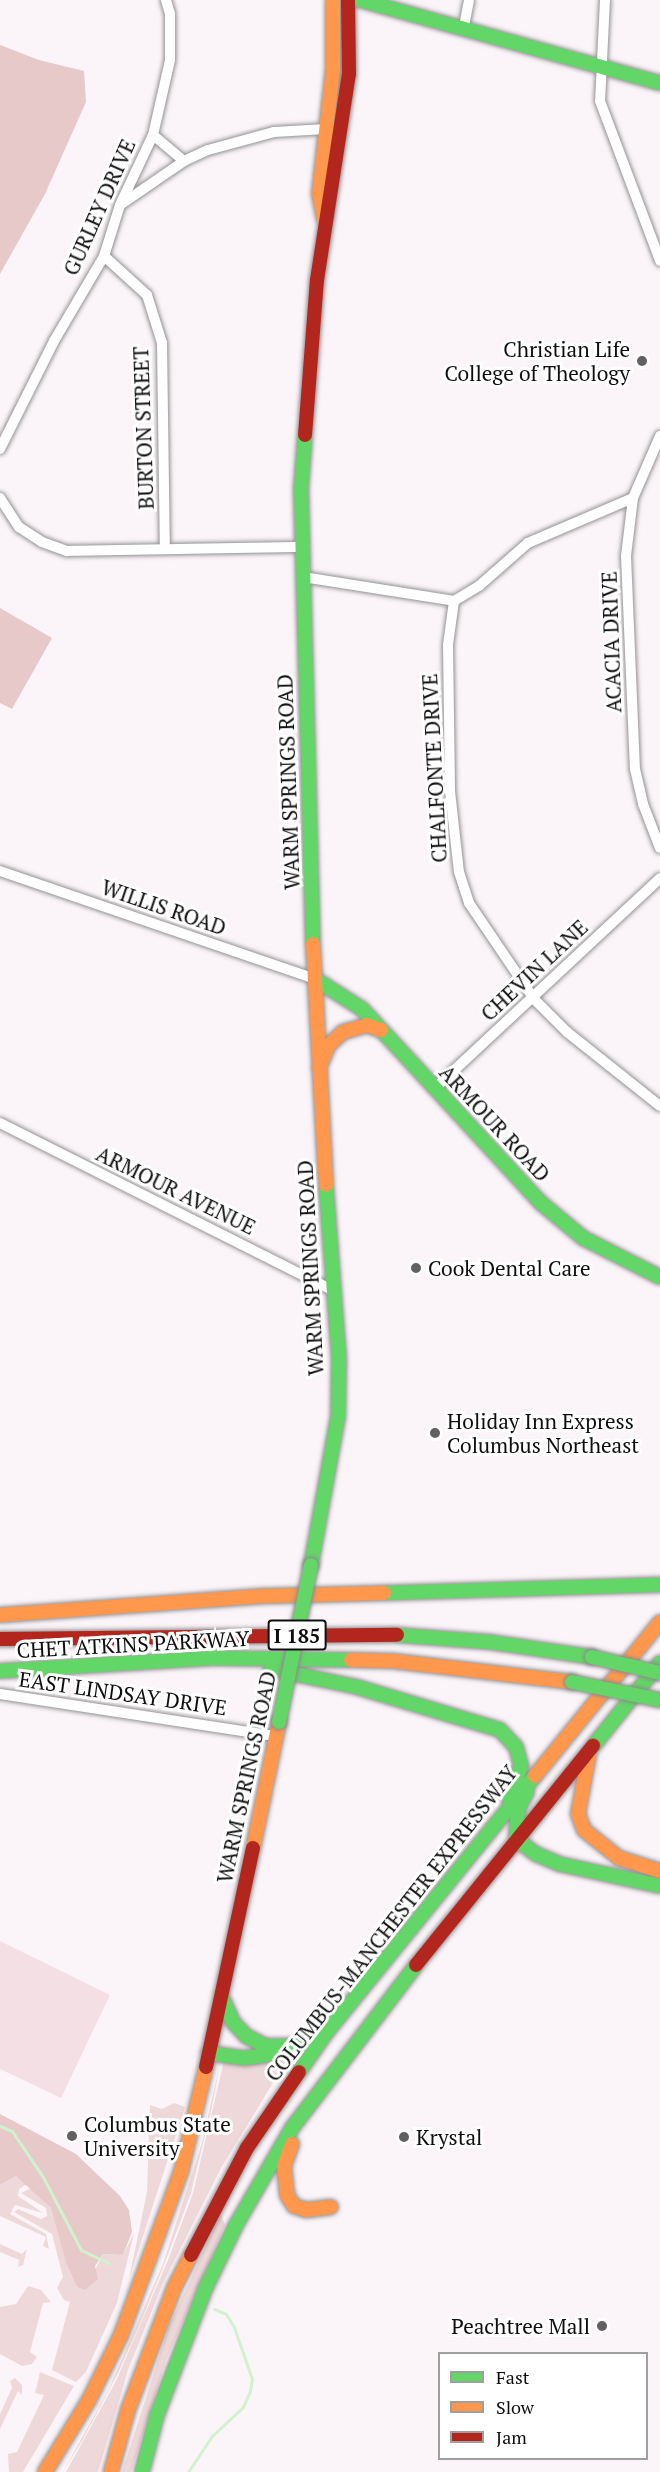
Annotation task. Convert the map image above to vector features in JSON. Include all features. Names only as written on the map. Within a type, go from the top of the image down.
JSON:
[{"type":"main road","name":"WARM SPRINGS ROAD","points":[[324,219],[319,194],[333,69],[333,0]]},
{"type":"main road","name":"WARM SPRINGS ROAD","points":[[45,2472],[89,2400],[138,2292],[181,2172],[279,1722],[338,1416],[334,1291],[317,1073],[301,489],[309,347],[324,219],[333,193],[349,72],[348,0]]},
{"type":"main road","points":[[360,0],[464,26],[660,83]]},
{"type":"main road","name":"ARMOUR ROAD","points":[[315,979],[362,1009],[541,1203],[569,1227],[620,1260],[660,1277]]},
{"type":"main road","points":[[317,1073],[329,1045],[343,1032],[368,1025],[381,1030]]},
{"type":"main road","points":[[0,1615],[267,1596],[660,1585]]},
{"type":"main road","name":"COLUMBUS-MANCHESTER EXPRESSWAY","points":[[111,2472],[155,2335],[203,2229],[247,2148],[326,2033],[660,1622]]},
{"type":"main road","name":"CHET ATKINS PARKWAY","points":[[0,1639],[386,1634],[490,1641],[592,1657],[660,1673]]},
{"type":"main road","points":[[213,1658],[357,1687],[463,1716],[500,1730],[516,1747],[521,1766],[502,1814]]},
{"type":"main road","name":"CHET ATKINS PARKWAY","points":[[0,1671],[213,1658],[393,1661],[572,1682],[660,1700]]},
{"type":"main road","points":[[142,2472],[157,2415],[206,2287],[236,2225],[308,2107],[516,1839],[660,1663]]},
{"type":"main road","points":[[590,1751],[580,1793],[578,1814],[584,1830],[619,1858],[660,1871]]},
{"type":"main road","points":[[516,1839],[518,1809],[540,1768]]},
{"type":"main road","points":[[516,1839],[536,1854],[560,1864],[660,1886]]},
{"type":"main road","points":[[221,1995],[233,2022],[246,2036],[266,2046],[290,2046]]},
{"type":"main road","points":[[208,2053],[245,2058],[290,2046],[326,2033]]},
{"type":"main road","points":[[308,2107],[284,2166],[287,2195],[294,2206],[306,2210],[331,2207]]},
{"type":"street","name":"GURLEY DRIVE","points":[[0,449],[54,341],[104,256],[120,205],[153,135],[170,60],[170,14],[166,0]]},
{"type":"street","points":[[464,26],[469,0]]},
{"type":"street","points":[[605,0],[600,101],[660,261]]},
{"type":"street","points":[[120,205],[184,160],[274,132],[326,129]]},
{"type":"street","points":[[153,135],[184,160]]},
{"type":"street","name":"BURTON STREET","points":[[104,256],[147,295],[162,343],[165,548]]},
{"type":"street","name":"ACACIA DRIVE","points":[[660,436],[633,498],[626,556],[635,769],[643,804],[660,848]]},
{"type":"street","points":[[0,498],[19,527],[42,542],[67,551],[304,547]]},
{"type":"street","points":[[303,577],[454,601],[479,586],[528,543],[633,498]]},
{"type":"street","name":"CHALFONTE DRIVE","points":[[454,601],[448,645],[450,791],[459,872],[469,903],[534,999],[567,1032],[660,1106]]},
{"type":"street","name":"WILLIS ROAD","points":[[0,871],[315,979]]},
{"type":"street","name":"CHEVIN LANE","points":[[434,1089],[534,999],[660,878]]},
{"type":"street","name":"ARMOUR AVENUE","points":[[0,1123],[334,1291]]},
{"type":"street","name":"EAST LINDSAY DRIVE","points":[[0,1694],[275,1736]]},
{"type":"shaded area","points":[[0,45],[39,60],[84,71],[86,102],[45,194],[0,274]]},
{"type":"shaded area","points":[[0,608],[52,638],[12,709],[0,703]]},
{"type":"shaded area","points":[[0,1941],[110,1995],[61,2098],[0,2069]]},
{"type":"shaded area","points":[[290,2055],[221,2168],[163,2283],[128,2370],[98,2472],[66,2472],[116,2381],[168,2260],[193,2193],[224,2061]]},
{"type":"shaded area","points":[[220,2064],[191,2193],[164,2265],[118,2373],[63,2472],[109,2389],[163,2264],[202,2143]]},
{"type":"shaded area","points":[[174,2103],[185,2107],[129,2279],[147,2192],[150,2105],[162,2109]]},
{"type":"shaded area","points":[[0,2114],[76,2154],[120,2196],[129,2210],[132,2232],[123,2255],[103,2254],[95,2266],[98,2279],[85,2290],[77,2287],[66,2262],[51,2208],[16,2176],[0,2185]]},
{"type":"shaded area","points":[[16,2176],[27,2184],[19,2189],[18,2196],[43,2213],[15,2205],[10,2214],[46,2234],[49,2249],[43,2246],[46,2237],[0,2216],[0,2185]]},
{"type":"shaded area","points":[[31,2188],[51,2208],[77,2287],[85,2290],[103,2254],[123,2255],[134,2233],[117,2303],[86,2372],[76,2382],[52,2370],[70,2302],[64,2300],[57,2288],[63,2277],[52,2234],[14,2212],[18,2209],[41,2219],[47,2216],[46,2208],[21,2193]]},
{"type":"shaded area","points":[[221,2214],[225,2225],[166,2360],[131,2472],[122,2472],[169,2326]]},
{"type":"shaded area","points":[[0,2244],[22,2254],[27,2249],[23,2265],[18,2267],[19,2260],[0,2252]]},
{"type":"shaded area","points":[[28,2286],[41,2290],[51,2302],[43,2303],[30,2352],[37,2357],[32,2364],[22,2366],[0,2354],[0,2307],[16,2304]]},
{"type":"shaded area","points":[[40,2372],[74,2386],[23,2472],[9,2472],[8,2454],[17,2452],[44,2395],[35,2393]]},
{"type":"shaded area","points":[[15,2378],[22,2385],[22,2395],[18,2391],[0,2429],[0,2414],[12,2388],[10,2381]]},
{"type":"waterway","points":[[0,2126],[12,2131],[43,2177],[81,2250],[109,2263]]},
{"type":"waterway","points":[[188,2472],[212,2436],[243,2407],[252,2379],[234,2327],[226,2314],[214,2309]]},
{"type":"traffic: fast","points":[[360,0],[660,83]]},
{"type":"traffic: fast","points":[[305,435],[301,489],[313,944]]},
{"type":"traffic: fast","points":[[315,979],[362,1009],[541,1203],[583,1238],[660,1277]]},
{"type":"traffic: fast","points":[[311,1565],[338,1416],[339,1359],[326,1185]]},
{"type":"traffic: fast","points":[[279,1722],[311,1565]]},
{"type":"traffic: fast","points":[[384,1593],[660,1585]]},
{"type":"traffic: fast","points":[[397,1635],[490,1642],[592,1657]]},
{"type":"traffic: fast","points":[[592,1657],[660,1673]]},
{"type":"traffic: fast","points":[[0,1671],[213,1658],[351,1660]]},
{"type":"traffic: fast","points":[[593,1746],[660,1663]]},
{"type":"traffic: fast","points":[[271,1669],[357,1687],[500,1730],[516,1747],[521,1766],[509,1798]]},
{"type":"traffic: fast","points":[[572,1682],[660,1700]]},
{"type":"traffic: fast","points":[[299,2072],[326,2033],[535,1776]]},
{"type":"traffic: fast","points":[[527,1792],[518,1809],[516,1839],[536,1854],[559,1864],[660,1886]]},
{"type":"traffic: fast","points":[[142,2472],[157,2415],[206,2287],[236,2225],[292,2128],[416,1965]]},
{"type":"traffic: fast","points":[[221,1995],[233,2022],[246,2036],[266,2046],[286,2046]]},
{"type":"traffic: fast","points":[[208,2053],[245,2058],[266,2055],[326,2033]]},
{"type":"traffic: slow","points":[[324,219],[319,194],[333,69],[333,0]]},
{"type":"traffic: slow","points":[[313,944],[326,1185]]},
{"type":"traffic: slow","points":[[319,1068],[329,1045],[343,1032],[367,1025],[381,1030]]},
{"type":"traffic: slow","points":[[0,1615],[267,1596],[384,1593]]},
{"type":"traffic: slow","points":[[535,1776],[660,1622]]},
{"type":"traffic: slow","points":[[351,1660],[393,1661],[572,1682]]},
{"type":"traffic: slow","points":[[253,1848],[279,1722]]},
{"type":"traffic: slow","points":[[589,1754],[578,1814],[584,1830],[619,1858],[660,1871]]},
{"type":"traffic: slow","points":[[45,2472],[89,2400],[121,2335],[181,2172],[206,2067]]},
{"type":"traffic: slow","points":[[292,2144],[284,2166],[287,2195],[294,2206],[306,2210],[331,2207]]},
{"type":"traffic: slow","points":[[111,2472],[128,2410],[174,2288],[191,2255]]},
{"type":"traffic: jam","points":[[305,435],[317,280],[349,73],[348,0]]},
{"type":"traffic: jam","points":[[0,1639],[397,1635]]},
{"type":"traffic: jam","points":[[416,1965],[593,1746]]},
{"type":"traffic: jam","points":[[206,2067],[253,1848]]},
{"type":"traffic: jam","points":[[191,2255],[247,2148],[299,2072]]},
{"type":"place","name":"Christian Life College of Theology","points":[[642,361]]},
{"type":"place","name":"Cook Dental Care","points":[[416,1268]]},
{"type":"place","name":"Holiday Inn Express Columbus Northeast","points":[[435,1433]]},
{"type":"place","name":"Columbus State University","points":[[72,2136]]},
{"type":"place","name":"Krystal","points":[[404,2137]]},
{"type":"place","name":"Peachtree Mall","points":[[602,2326]]}]
